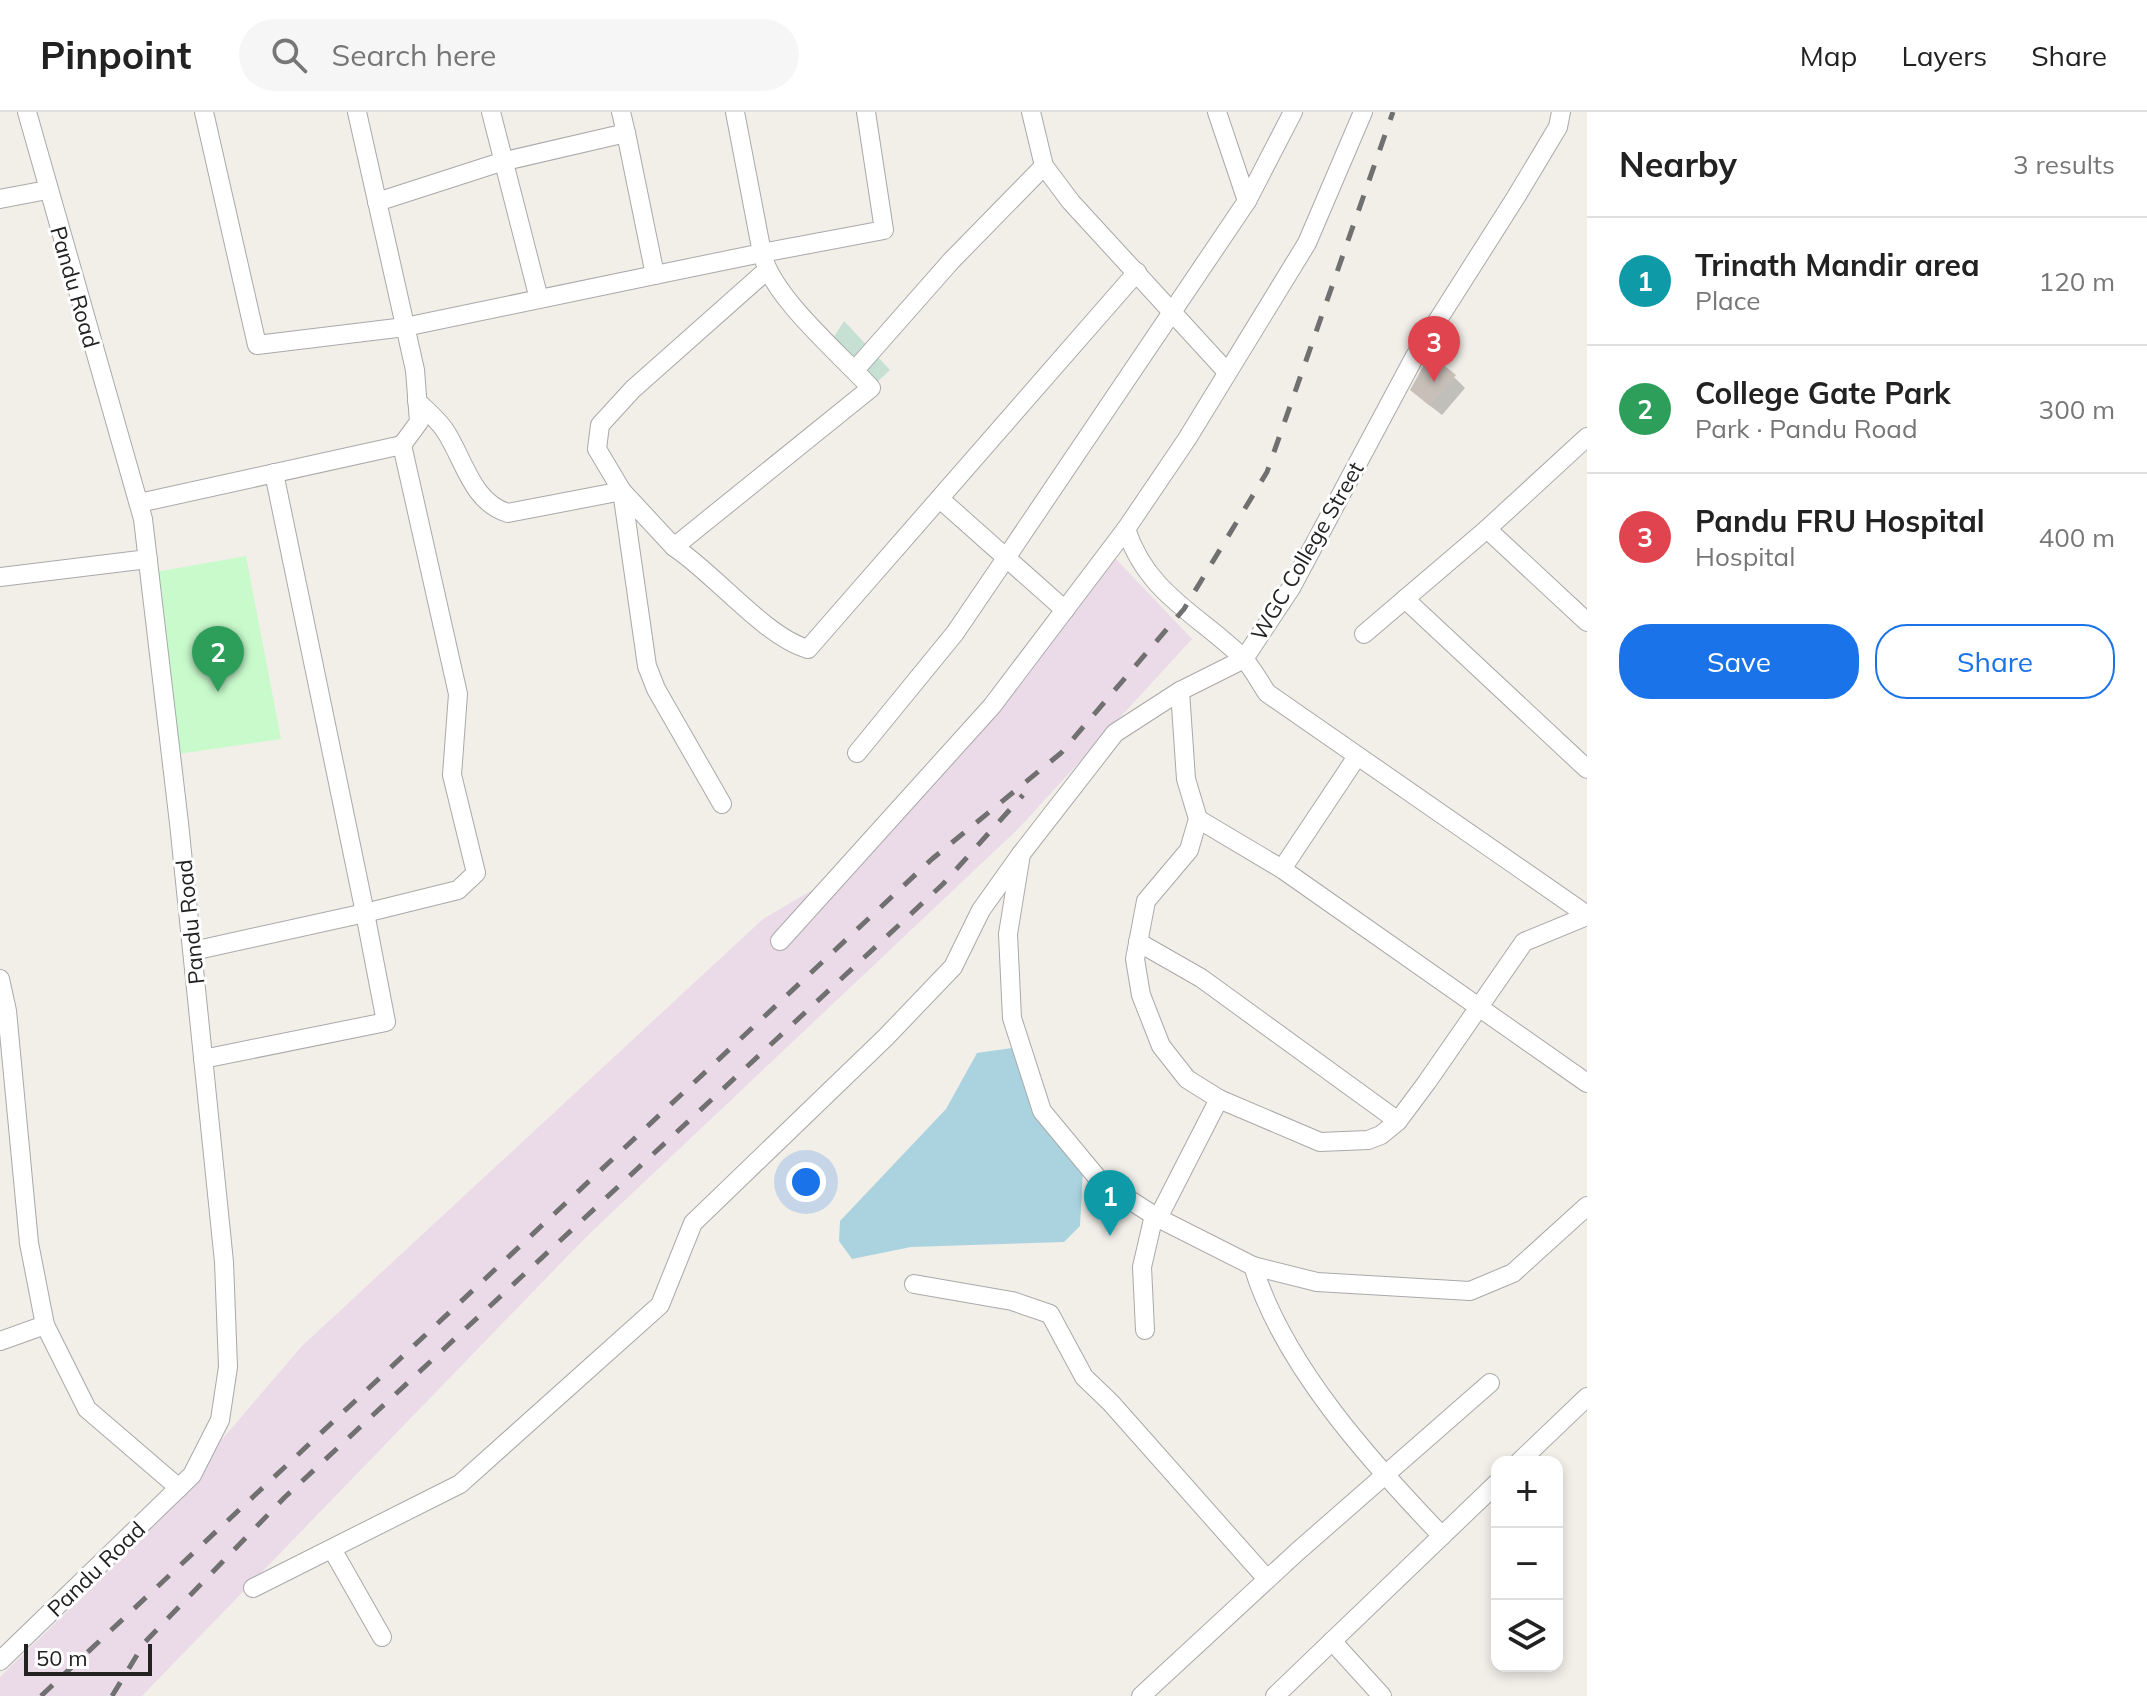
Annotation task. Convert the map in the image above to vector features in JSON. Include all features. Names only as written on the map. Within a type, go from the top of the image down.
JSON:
[{"type":"street","name":"Pandu Road","points":[[0,1661],[192,1475],[220,1420],[228,1367],[224,1262],[193,951],[148,559],[139,503],[27,112]]},
{"type":"street","points":[[204,112],[257,345],[405,327],[655,275],[764,262],[884,230],[866,112]]},
{"type":"street","points":[[139,503],[402,445],[419,422],[405,327],[357,112]]},
{"type":"street","points":[[491,112],[501,162],[539,299]]},
{"type":"street","points":[[621,112],[655,275]]},
{"type":"street","points":[[674,547],[871,388],[828,345],[764,262],[735,112]]},
{"type":"street","points":[[1031,112],[1044,166],[1071,202],[1227,372]]},
{"type":"street","points":[[1217,112],[1247,201]]},
{"type":"street","points":[[857,753],[955,633],[1247,201],[1293,112]]},
{"type":"street","points":[[780,941],[992,706],[1126,529],[1307,243],[1363,112]]},
{"type":"street","name":"WGC College Street","points":[[1561,112],[1558,127],[1530,174],[1415,356],[1291,588],[1244,659],[1267,693],[1356,758],[1587,916]]},
{"type":"street","points":[[377,202],[501,162],[626,133]]},
{"type":"street","points":[[855,370],[952,260],[1044,166]]},
{"type":"street","points":[[0,199],[47,190]]},
{"type":"street","points":[[764,262],[600,425],[597,449],[622,491],[674,547],[706,569],[772,629],[808,649],[1137,272]]},
{"type":"street","points":[[417,401],[444,429],[483,499],[495,509],[508,513],[622,491]]},
{"type":"street","points":[[1364,634],[1487,529],[1587,437]]},
{"type":"street","points":[[193,951],[458,890],[476,873],[452,775],[458,694],[402,445]]},
{"type":"street","points":[[203,1059],[386,1022],[274,473]]},
{"type":"street","points":[[622,491],[647,666],[656,689],[722,804]]},
{"type":"street","points":[[940,499],[1065,610]]},
{"type":"street","points":[[253,1588],[460,1484],[660,1305],[693,1223],[886,1037],[953,967],[981,910],[1115,733],[1180,691],[1244,659],[1152,581],[1135,556],[1126,529]]},
{"type":"street","points":[[1487,529],[1587,622]]},
{"type":"street","points":[[0,577],[148,559]]},
{"type":"street","points":[[1405,599],[1587,769]]},
{"type":"street","points":[[1180,691],[1186,779],[1198,819],[1189,850],[1146,901],[1135,959],[1141,995],[1161,1046],[1187,1079],[1219,1099],[1320,1142],[1368,1140],[1398,1121],[1481,1008],[1524,942],[1587,916]]},
{"type":"street","points":[[1282,869],[1356,758]]},
{"type":"street","points":[[1198,819],[1282,869],[1587,1083]]},
{"type":"street","points":[[1021,854],[1008,934],[1012,1018],[1042,1111],[1100,1181],[1156,1217],[1253,1266],[1317,1282],[1470,1291],[1513,1273],[1587,1206]]},
{"type":"street","points":[[1138,942],[1201,978],[1398,1121]]},
{"type":"street","points":[[0,979],[7,1011],[29,1243],[45,1325],[87,1409],[179,1488]]},
{"type":"street","points":[[1145,1330],[1142,1267],[1156,1217],[1219,1099]]},
{"type":"street","points":[[1253,1266],[1291,1355],[1385,1476],[1442,1536]]},
{"type":"street","points":[[914,1284],[1012,1301],[1050,1314],[1084,1377],[1111,1403],[1267,1579]]},
{"type":"street","points":[[0,1341],[45,1325]]},
{"type":"street","points":[[1141,1696],[1267,1579],[1490,1383]]},
{"type":"street","points":[[1525,1456],[1586,1398]]},
{"type":"street","points":[[1275,1696],[1491,1489]]},
{"type":"street","points":[[332,1549],[382,1637]]},
{"type":"street","points":[[1332,1641],[1382,1696]]},
{"type":"shaded area","points":[[1114,557],[1192,639],[1018,829],[586,1237],[142,1696],[0,1696],[0,1677],[111,1569],[302,1346],[763,919],[848,869]]},
{"type":"green space","points":[[844,321],[890,370],[873,386],[830,343]]},
{"type":"green space","points":[[246,556],[281,739],[171,755],[150,573]]},
{"type":"water","points":[[1012,1048],[1042,1111],[1083,1170],[1080,1226],[1064,1242],[911,1247],[852,1259],[839,1241],[840,1221],[946,1109],[977,1053]]},
{"type":"building","points":[[1430,354],[1456,375],[1430,406],[1410,390]]},
{"type":"railway","points":[[41,1696],[932,859],[1061,753],[1184,609],[1267,472],[1393,112]]},
{"type":"railway","points":[[112,1696],[145,1642],[285,1497],[943,884],[1023,795]]},
{"type":"place","name":"Pandu FRU Hospital","points":[[1434,382]]},
{"type":"place","name":"College Gate Park","points":[[218,692]]},
{"type":"place","name":"Trinath Mandir area","points":[[1110,1236]]}]
